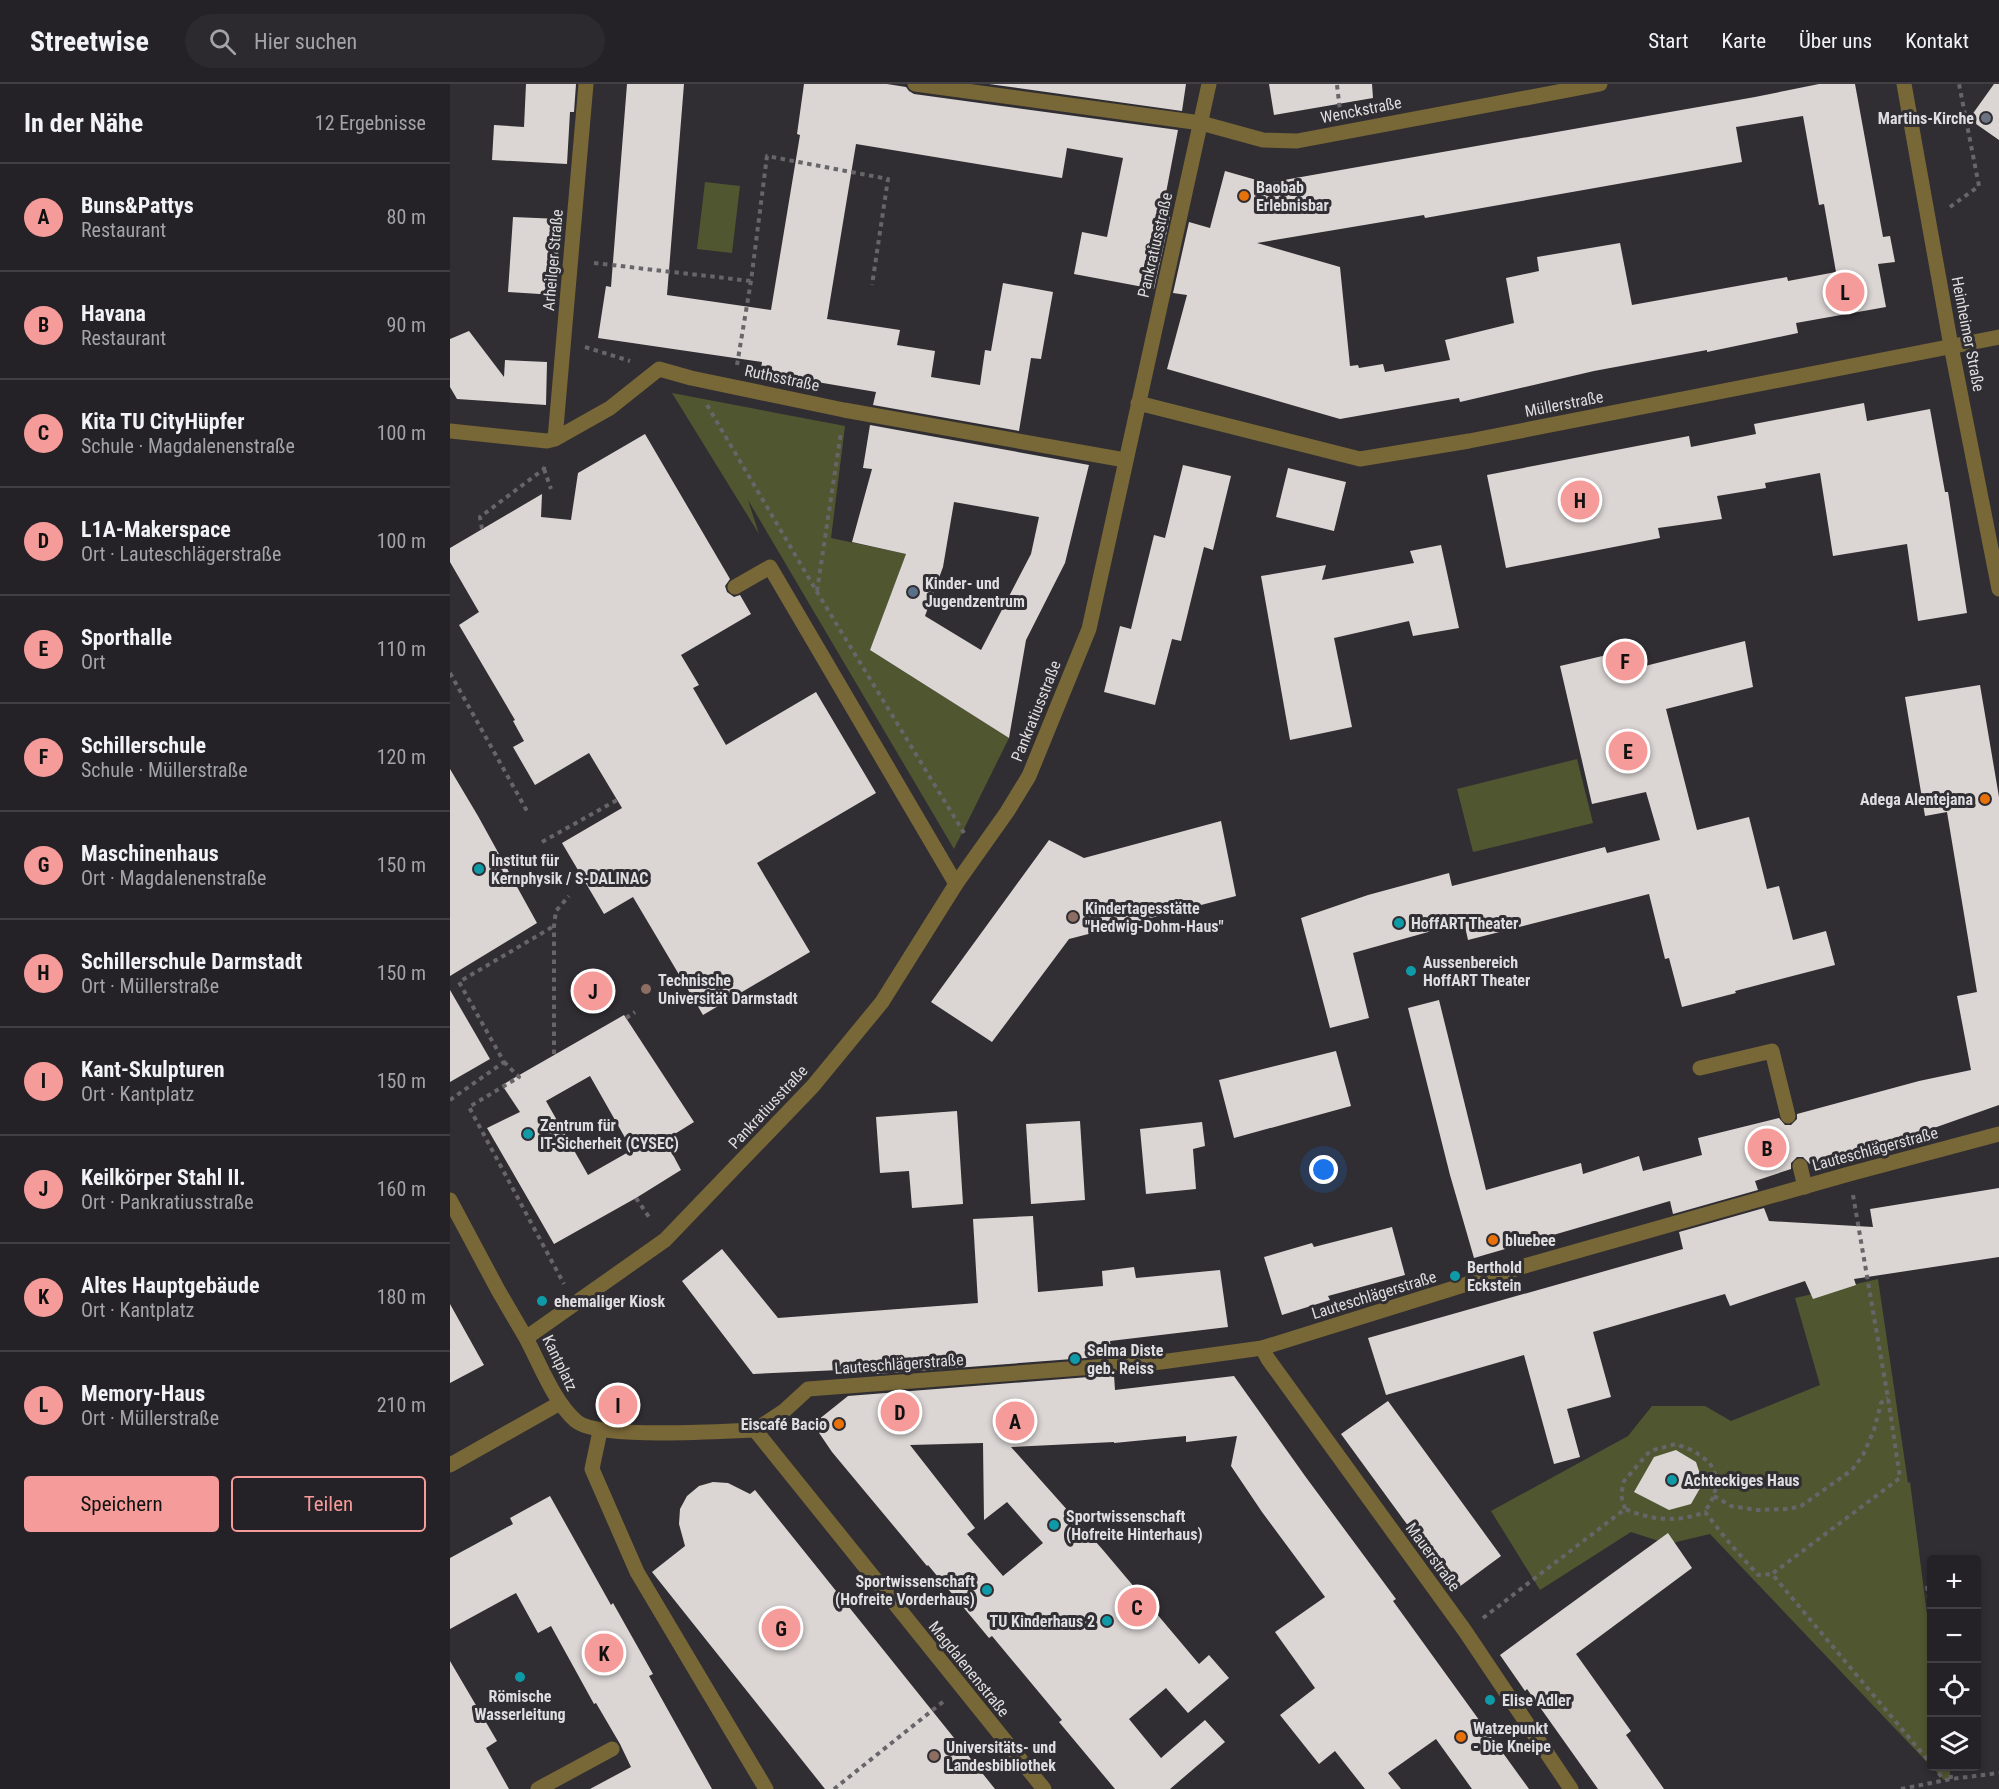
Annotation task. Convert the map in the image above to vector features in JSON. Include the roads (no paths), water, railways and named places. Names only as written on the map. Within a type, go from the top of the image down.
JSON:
[{"type":"street","name":"Arheilger Straße","points":[[551,440],[565,341],[586,84]]},
{"type":"street","name":"Wenckstraße","points":[[915,84],[1201,123],[1263,140],[1297,141],[1600,84]]},
{"type":"street","name":"Pankratiusstraße","points":[[665,1240],[820,1078],[882,1002],[956,884],[1007,812],[1029,776],[1089,629],[1209,84]]},
{"type":"street","name":"Heinheimer Straße","points":[[1904,84],[1951,346],[1999,589]]},
{"type":"street","name":"Müllerstraße","points":[[1138,403],[1360,459],[1469,441],[1999,337]]},
{"type":"street","name":"Ruthsstraße","points":[[551,440],[610,408],[659,369],[691,378],[844,410],[1125,460]]},
{"type":"street","points":[[450,431],[551,440]]},
{"type":"street","points":[[735,587],[770,567],[956,884]]},
{"type":"street","points":[[1700,1068],[1772,1051],[1788,1116]]},
{"type":"street","name":"Lauteschlägerstraße","points":[[755,1430],[784,1411],[808,1389],[1161,1362],[1262,1348],[1528,1265],[1999,1134]]},
{"type":"street","points":[[1800,1166],[1805,1187]]},
{"type":"street","points":[[450,1200],[526,1338]]},
{"type":"street","name":"Kantplatz","points":[[665,1240],[526,1338],[560,1403],[578,1423],[600,1431],[667,1434],[755,1430]]},
{"type":"street","name":"Mauerstraße","points":[[1262,1348],[1465,1631],[1571,1789]]},
{"type":"street","points":[[450,1465],[560,1403]]},
{"type":"street","name":"Magdalenenstraße","points":[[755,1430],[1044,1789]]},
{"type":"street","points":[[600,1431],[592,1469],[638,1572],[766,1789]]},
{"type":"street","points":[[538,1789],[612,1749]]},
{"type":"place","name":"Martins-Kirche","points":[[1986,118]]},
{"type":"place","name":"Baobab Erlebnisbar","points":[[1244,196]]},
{"type":"place","name":"Memory-Haus","points":[[1845,292]]},
{"type":"place","name":"Schillerschule Darmstadt","points":[[1580,500]]},
{"type":"place","name":"Kinder- und Jugendzentrum","points":[[913,592]]},
{"type":"place","name":"Schillerschule","points":[[1625,661]]},
{"type":"place","name":"Sporthalle","points":[[1628,751]]},
{"type":"place","name":"Adega Alentejana","points":[[1985,799]]},
{"type":"place","name":"Institut für Kernphysik / S-DALINAC","points":[[479,869]]},
{"type":"place","name":"Kindertagesstätte \"Hedwig-Dohm-Haus\"","points":[[1073,917]]},
{"type":"place","name":"HoffART Theater","points":[[1399,923]]},
{"type":"place","name":"Aussenbereich HoffART Theater","points":[[1411,971]]},
{"type":"place","name":"Technische Universität Darmstadt","points":[[646,989]]},
{"type":"place","name":"Keilkörper Stahl II.","points":[[593,991]]},
{"type":"place","name":"Zentrum für IT-Sicherheit (CYSEC)","points":[[528,1134]]},
{"type":"place","name":"Havana","points":[[1767,1148]]},
{"type":"place","name":"bluebee","points":[[1493,1240]]},
{"type":"place","name":"Berthold Eckstein","points":[[1455,1276]]},
{"type":"place","name":"ehemaliger Kiosk","points":[[542,1301]]},
{"type":"place","name":"Selma Diste geb. Reiss","points":[[1075,1359]]},
{"type":"place","name":"Kant-Skulpturen","points":[[618,1405]]},
{"type":"place","name":"L1A-Makerspace","points":[[900,1412]]},
{"type":"place","name":"Buns&Pattys","points":[[1015,1421]]},
{"type":"place","name":"Eiscafé Bacio","points":[[839,1424]]},
{"type":"place","name":"Achteckiges Haus","points":[[1672,1480]]},
{"type":"place","name":"Sportwissenschaft (Hofreite Hinterhaus)","points":[[1054,1525]]},
{"type":"place","name":"Sportwissenschaft (Hofreite Vorderhaus)","points":[[987,1590]]},
{"type":"place","name":"Kita TU CityHüpfer","points":[[1137,1607]]},
{"type":"place","name":"TU Kinderhaus 2","points":[[1107,1621]]},
{"type":"place","name":"Maschinenhaus","points":[[781,1628]]},
{"type":"place","name":"Altes Hauptgebäude","points":[[604,1653]]},
{"type":"place","name":"Römische Wasserleitung","points":[[520,1677]]},
{"type":"place","name":"Elise Adler","points":[[1490,1700]]},
{"type":"place","name":"Watzepunkt - Die Kneipe","points":[[1461,1737]]},
{"type":"place","name":"Universitäts- und Landesbibliothek","points":[[934,1756]]}]
